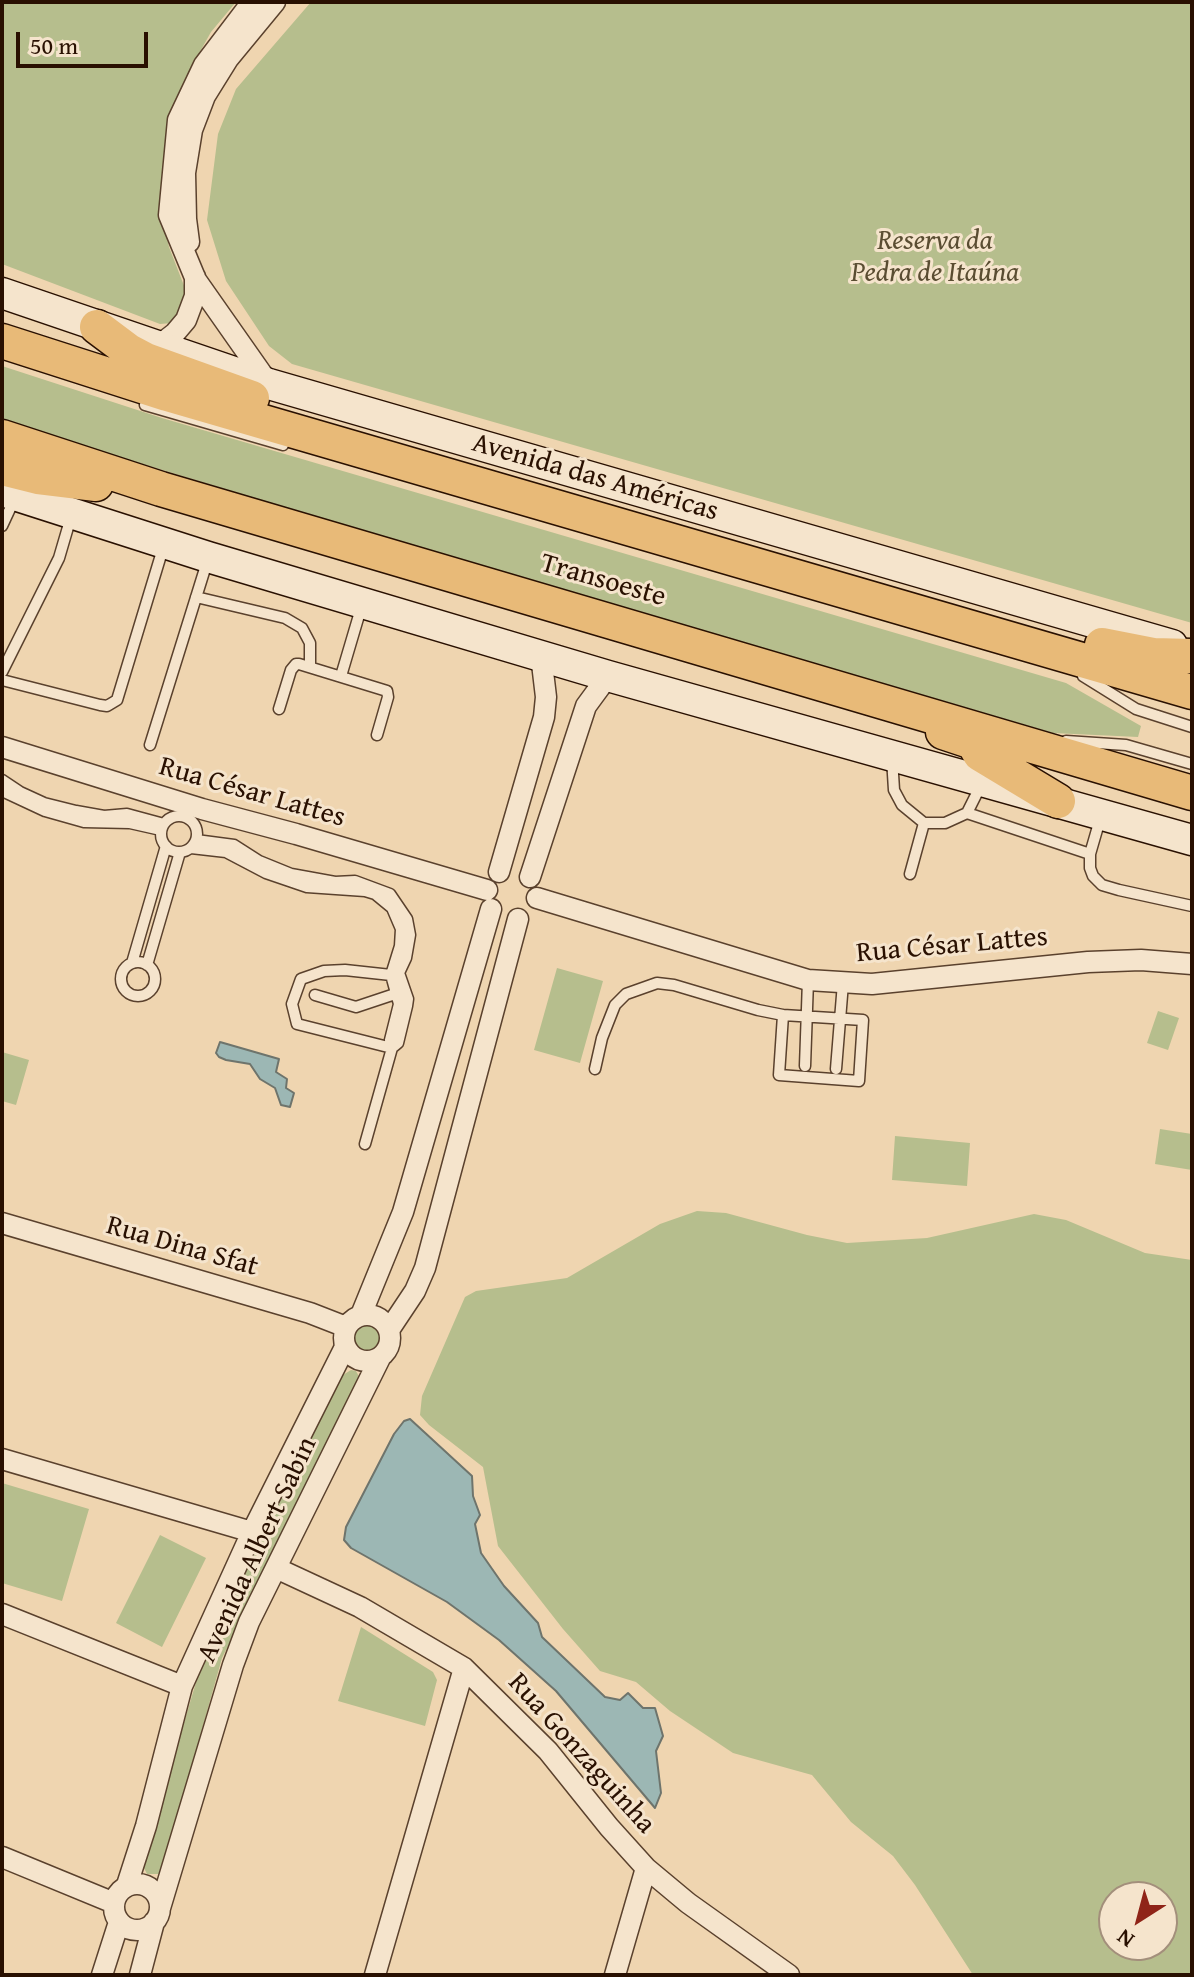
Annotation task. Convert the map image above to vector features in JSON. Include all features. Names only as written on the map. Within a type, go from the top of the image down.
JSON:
[{"type":"highway","points":[[97,327],[112,340],[146,360],[233,390],[311,422],[344,445]]},
{"type":"highway","name":"Avenida das Américas","points":[[2,341],[167,394],[1192,692]]},
{"type":"highway","points":[[2,437],[161,489],[1192,793]]},
{"type":"highway","points":[[7,485],[38,477],[84,481],[118,490],[161,489]]},
{"type":"highway","points":[[929,614],[951,612],[1153,655],[1192,653]]},
{"type":"highway","points":[[875,698],[912,722],[973,742],[980,754],[1058,801]]},
{"type":"main road","name":"Avenida das Américas","points":[[2,293],[269,384],[1192,653]]},
{"type":"main road","points":[[7,485],[72,513],[208,557],[608,676],[1192,840]]},
{"type":"street","points":[[252,2],[204,65],[178,120],[169,215],[196,280],[269,384]]},
{"type":"street","points":[[157,347],[175,333],[192,308],[196,280],[186,219],[185,173],[192,130],[205,96],[228,59],[275,2]]},
{"type":"street","points":[[499,872],[515,870],[530,877],[534,883],[537,898],[531,911],[518,919],[503,918],[489,900],[489,883],[499,872],[544,717],[546,697],[541,655]]},
{"type":"street","points":[[530,877],[586,706],[608,676]]},
{"type":"street","name":"Rua César Lattes","points":[[2,747],[157,796],[201,817],[489,900]]},
{"type":"street","name":"Rua César Lattes","points":[[537,898],[808,980],[872,984],[1101,962],[1141,960],[1192,964]]},
{"type":"street","name":"Avenida Albert Sabin","points":[[127,1885],[146,1826],[182,1686],[252,1532],[351,1330],[403,1212],[489,900]]},
{"type":"street","points":[[389,1330],[381,1319],[368,1314],[351,1330],[350,1354],[364,1361],[380,1358],[388,1349],[389,1330],[415,1291],[425,1268],[518,919]]},
{"type":"street","name":"Rua Dina Sfat","points":[[2,1223],[295,1309],[351,1330]]},
{"type":"street","name":"Avenida Albert Sabin","points":[[140,1975],[233,1665],[249,1622],[380,1358]]},
{"type":"street","points":[[2,1459],[252,1532]]},
{"type":"street","name":"Rua Gonzaguinha","points":[[276,1568],[360,1607],[464,1668],[548,1751],[646,1868],[688,1903],[789,1975]]},
{"type":"street","points":[[2,1614],[182,1686]]},
{"type":"street","points":[[375,1975],[464,1668]]},
{"type":"street","points":[[2,1857],[116,1912],[134,1930],[149,1927],[157,1915],[153,1890],[140,1884],[127,1885],[116,1895],[116,1912],[102,1975]]},
{"type":"street","points":[[615,1975],[646,1868]]},
{"type":"lane","points":[[133,401],[301,451]]},
{"type":"lane","points":[[2,425],[62,444]]},
{"type":"lane","points":[[2,526],[7,485]]},
{"type":"lane","points":[[2,672],[59,558],[72,513]]},
{"type":"lane","points":[[2,680],[100,705],[107,706],[117,700],[164,543]]},
{"type":"lane","points":[[150,745],[208,557]]},
{"type":"lane","points":[[196,597],[285,618],[302,628],[310,643],[310,666]]},
{"type":"lane","points":[[341,676],[362,603]]},
{"type":"lane","points":[[279,709],[293,666],[310,666],[384,689],[388,694],[377,735]]},
{"type":"lane","points":[[1068,671],[1124,688]]},
{"type":"lane","points":[[1083,676],[1136,709],[1192,727]]},
{"type":"lane","points":[[1119,758],[1060,741],[1126,745],[1192,764]]},
{"type":"lane","points":[[892,756],[894,790],[902,805],[924,823],[945,823],[967,813],[983,782]]},
{"type":"lane","points":[[2,780],[20,792],[66,808],[104,816],[127,814],[165,824]]},
{"type":"lane","points":[[2,791],[45,811],[84,822],[165,824],[183,816],[201,817],[194,844]]},
{"type":"lane","points":[[157,796],[165,824],[162,839],[166,846],[180,852]]},
{"type":"lane","points":[[967,813],[1090,854]]},
{"type":"lane","points":[[1102,814],[1090,854],[1093,876],[1102,885],[1192,906]]},
{"type":"lane","points":[[910,874],[924,823]]},
{"type":"lane","points":[[194,844],[226,852],[266,873],[307,887],[375,894],[392,908],[401,929],[400,946],[391,975],[401,992]]},
{"type":"lane","points":[[147,965],[180,852],[194,844],[234,845],[259,861],[291,874],[335,882],[355,881],[390,894],[407,919],[410,935],[406,958],[399,973],[401,992],[390,1040],[392,1048],[365,1144]]},
{"type":"lane","points":[[132,963],[147,965],[154,973],[155,983],[149,992],[140,996],[129,994],[121,980],[124,970],[132,963],[166,846]]},
{"type":"lane","points":[[391,975],[324,971],[301,979],[292,1004],[297,1024],[392,1048]]},
{"type":"lane","points":[[805,1066],[808,980]]},
{"type":"lane","points":[[595,1069],[602,1038],[615,1005],[626,994],[657,983],[783,1015],[863,1020],[859,1081],[779,1075],[783,1015]]},
{"type":"lane","points":[[836,1069],[843,983]]},
{"type":"lane","points":[[315,995],[356,1007],[401,992]]},
{"type":"green space","points":[[2,2],[236,2],[211,32],[192,66],[170,119],[163,162],[165,228],[188,296],[188,309],[172,323],[160,324],[2,264]]},
{"type":"green space","name":"Reserva da Pedra de Itaúna","points":[[311,2],[1192,2],[1192,623],[292,364],[269,346],[226,281],[207,220],[218,134],[236,89]]},
{"type":"green space","points":[[2,366],[162,418],[1066,683],[1141,726],[1138,737],[1053,733],[362,531],[2,421]]},
{"type":"green space","points":[[557,968],[603,981],[580,1063],[534,1050]]},
{"type":"green space","points":[[1158,1011],[1179,1018],[1168,1050],[1147,1043]]},
{"type":"green space","points":[[2,1052],[29,1060],[16,1105],[2,1101]]},
{"type":"green space","points":[[1160,1129],[1192,1134],[1192,1170],[1155,1164]]},
{"type":"green space","points":[[895,1136],[970,1143],[967,1186],[892,1180]]},
{"type":"green space","points":[[697,1211],[726,1213],[847,1243],[927,1238],[1034,1214],[1066,1220],[1145,1253],[1192,1260],[1192,1975],[973,1975],[893,1856],[851,1822],[812,1775],[733,1753],[670,1711],[636,1682],[600,1671],[498,1546],[483,1467],[420,1415],[422,1396],[465,1297],[476,1291],[567,1278],[660,1224]]},
{"type":"green space","points":[[367,1324],[377,1328],[381,1338],[377,1348],[367,1352],[357,1348],[353,1338],[357,1328]]},
{"type":"green space","points":[[351,1370],[356,1371],[361,1380],[222,1658],[163,1869],[158,1874],[147,1874],[142,1864],[208,1642],[343,1375]]},
{"type":"green space","points":[[2,1483],[89,1509],[62,1601],[2,1583]]},
{"type":"green space","points":[[160,1535],[206,1558],[162,1647],[116,1623]]},
{"type":"green space","points":[[361,1627],[433,1672],[437,1680],[425,1726],[338,1701]]},
{"type":"water","points":[[220,1042],[279,1059],[276,1072],[287,1079],[286,1088],[294,1093],[290,1107],[281,1105],[275,1088],[260,1079],[250,1064],[219,1057],[216,1053]]},
{"type":"water","points":[[410,1419],[472,1476],[473,1496],[480,1515],[475,1524],[481,1553],[504,1586],[538,1623],[542,1637],[605,1697],[620,1700],[628,1693],[643,1708],[655,1708],[663,1736],[656,1751],[661,1793],[655,1808],[556,1691],[499,1640],[447,1602],[351,1548],[344,1540],[346,1527],[394,1434],[404,1421]]}]
